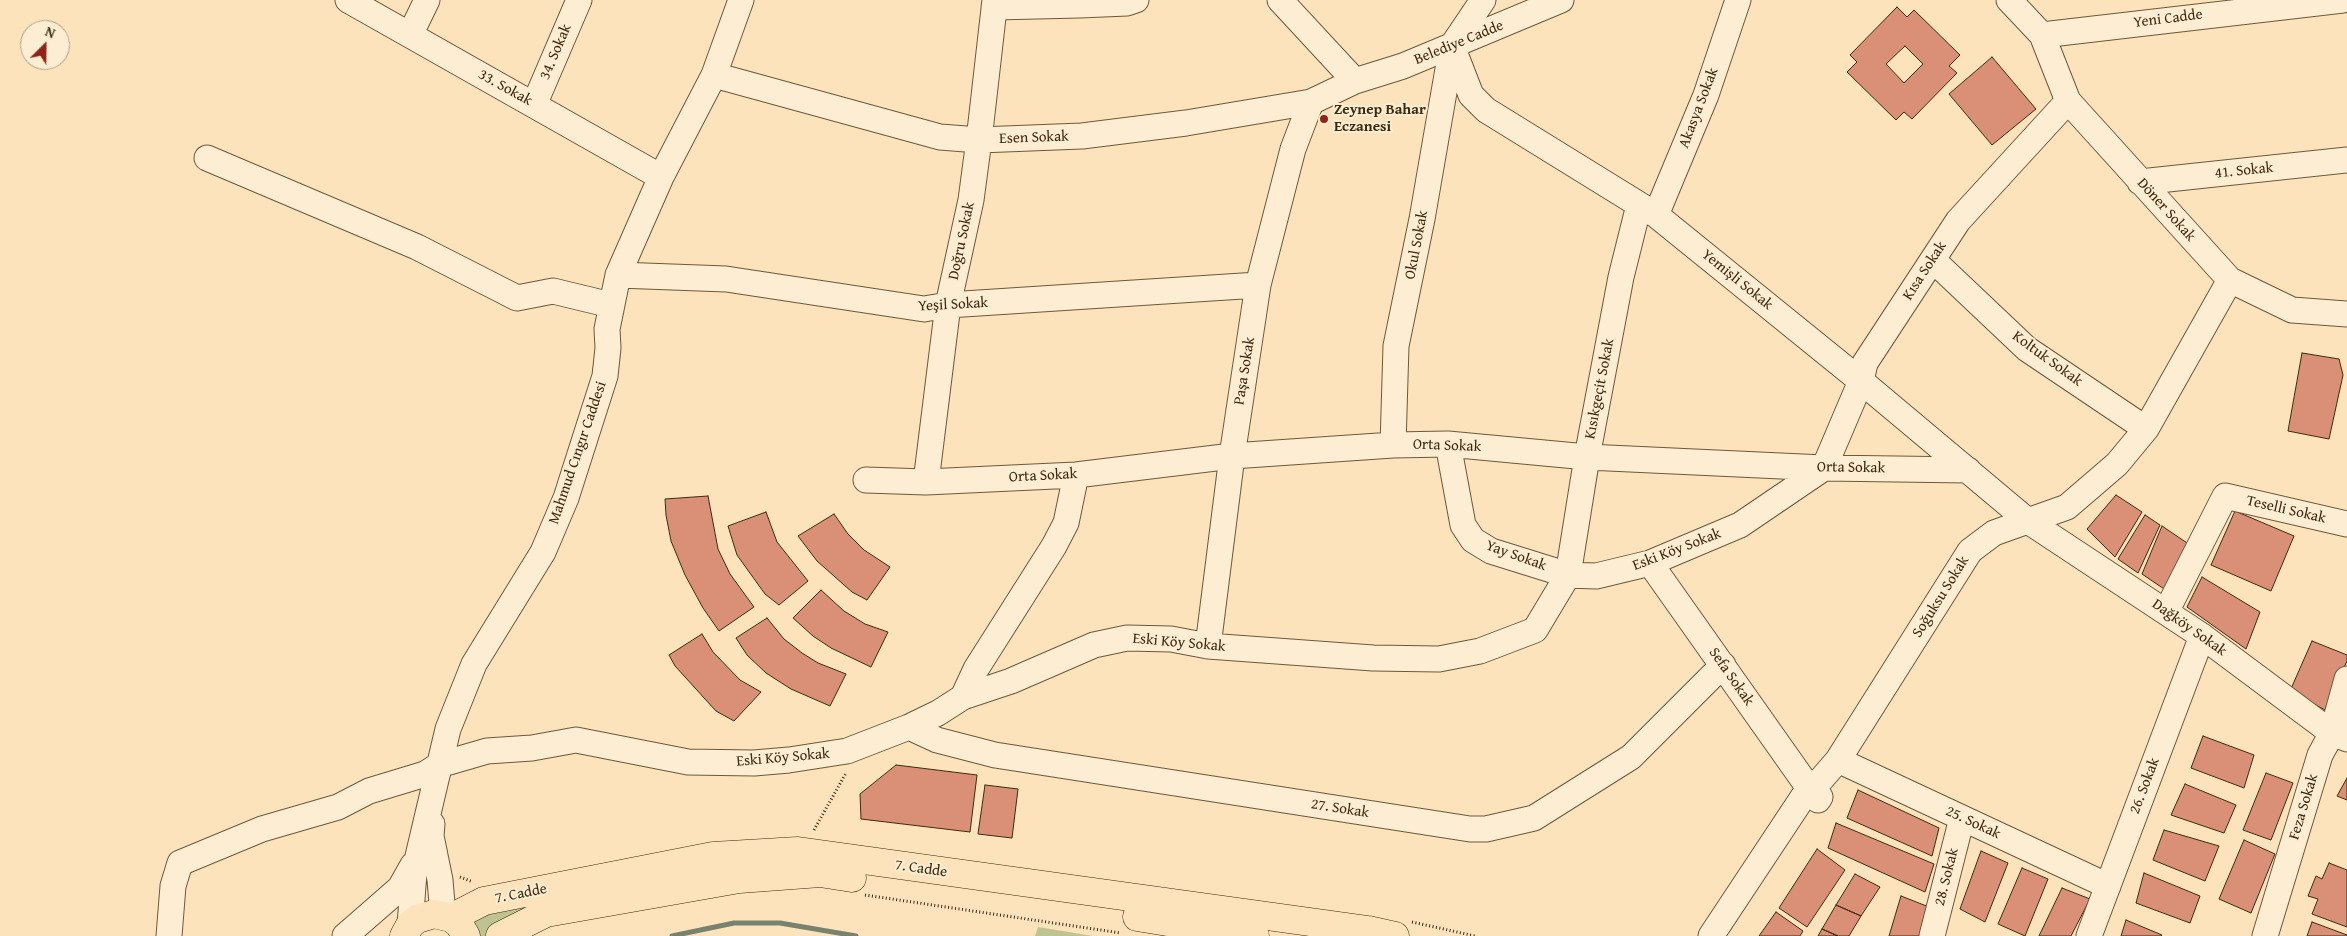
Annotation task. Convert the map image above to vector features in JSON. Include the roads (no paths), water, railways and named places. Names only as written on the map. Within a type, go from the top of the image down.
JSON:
[{"type":"main road","name":"7. Cadde","points":[[403,932],[425,915],[454,923],[484,901],[713,856],[798,851],[1368,930],[1395,936]]},
{"type":"main road","name":"7. Cadde","points":[[500,936],[546,913],[739,879],[820,873],[1082,909],[1255,936]]},
{"type":"main road","points":[[528,936],[546,913]]},
{"type":"street","name":"33. Sokak","points":[[348,0],[661,177]]},
{"type":"street","points":[[410,35],[427,0]]},
{"type":"street","name":"34. Sokak","points":[[534,105],[579,0]]},
{"type":"street","name":"Mahmud Cıngır Caddesi","points":[[403,932],[417,858],[448,729],[474,664],[543,552],[566,498],[605,376],[608,348],[606,329],[618,275],[661,177],[714,75],[742,0]]},
{"type":"street","points":[[994,4],[1080,5],[1127,3],[1136,0]]},
{"type":"street","points":[[1280,0],[1355,82]]},
{"type":"street","points":[[1452,46],[1483,0]]},
{"type":"street","name":"Belediye Cadde","points":[[1355,82],[1403,66],[1561,0]]},
{"type":"street","name":"Akasya Sokak","points":[[1647,210],[1706,95],[1738,0]]},
{"type":"street","points":[[2009,0],[2042,34]]},
{"type":"street","name":"Yeni Cadde","points":[[2042,34],[2163,10],[2343,0]]},
{"type":"street","name":"Doğru Sokak","points":[[926,482],[948,305],[971,200],[980,140],[994,4]]},
{"type":"street","name":"Döner Sokak","points":[[2042,34],[2068,101],[2230,280],[2292,310],[2347,314]]},
{"type":"street","name":"Yemişli Sokak","points":[[1452,46],[1471,94],[1486,110],[1647,210],[1861,381],[2028,520]]},
{"type":"street","name":"Okul Sokak","points":[[1393,444],[1396,346],[1422,219],[1452,46]]},
{"type":"street","name":"Esen Sokak","points":[[714,75],[940,137],[980,140],[1082,136],[1186,123],[1311,102],[1355,82]]},
{"type":"street","name":"Kısa Sokak","points":[[1824,468],[1861,381],[1865,363],[1958,221],[2068,101]]},
{"type":"street","name":"Paşa Sokak","points":[[1208,646],[1232,456],[1258,285],[1293,149],[1311,102]]},
{"type":"street","points":[[207,158],[417,247],[517,298],[553,291],[611,305]]},
{"type":"street","name":"41. Sokak","points":[[2140,182],[2347,160]]},
{"type":"street","name":"Kısıkgeçit Sokak","points":[[1568,574],[1586,457],[1621,277],[1647,210]]},
{"type":"street","name":"Koltuk Sokak","points":[[1933,260],[2027,349],[2146,429]]},
{"type":"street","name":"Yeşil Sokak","points":[[618,275],[726,279],[924,309],[948,305],[1258,285]]},
{"type":"street","name":"Soğuksu Sokak","points":[[1711,936],[1807,791],[1812,791],[1838,760],[1970,551],[1994,533],[2067,507],[2117,464],[2146,429],[2230,280]]},
{"type":"street","name":"Orta Sokak","points":[[866,480],[926,482],[1076,475],[1232,456],[1393,444],[1448,444],[1586,457],[1824,468],[1968,470]]},
{"type":"street","name":"Yay Sokak","points":[[1448,444],[1463,525],[1473,540],[1491,551],[1568,574]]},
{"type":"street","name":"Eski Köy Sokak","points":[[169,936],[173,886],[180,863],[262,830],[338,807],[369,791],[425,774],[437,776],[487,751],[532,748],[576,740],[688,762],[754,763],[789,760],[847,751],[909,727],[938,713],[963,697],[1011,681],[1094,645],[1127,638],[1171,639],[1208,646],[1373,658],[1440,659],[1480,652],[1536,630],[1568,574],[1596,576],[1650,563],[1740,525],[1824,468]]},
{"type":"street","points":[[963,697],[976,669],[1054,546],[1066,523],[1076,475]]},
{"type":"street","name":"Teselli Sokak","points":[[2166,612],[2225,496],[2347,524]]},
{"type":"street","name":"Dağköy Sokak","points":[[2028,520],[2202,636],[2339,736]]},
{"type":"street","name":"Sefa Sokak","points":[[1650,563],[1812,791]]},
{"type":"street","name":"26. Sokak","points":[[2088,936],[2202,636]]},
{"type":"street","name":"27. Sokak","points":[[909,727],[937,740],[995,755],[1470,829],[1486,829],[1534,818],[1631,757],[1722,665]]},
{"type":"street","name":"Feza Sokak","points":[[2265,936],[2320,755],[2339,736],[2347,679]]},
{"type":"street","name":"25. Sokak","points":[[1838,760],[2108,886]]},
{"type":"street","name":"Mahmud Cıngır Caddesi","points":[[437,776],[431,836],[440,880],[454,923]]},
{"type":"street","points":[[1728,936],[1820,797],[1812,791]]},
{"type":"street","name":"28. Sokak","points":[[1932,936],[1962,818]]},
{"type":"street","points":[[345,936],[400,888],[417,858]]},
{"type":"waterway","points":[[672,936],[734,923],[780,923],[856,936]]},
{"type":"place","name":"Zeynep Bahar Eczanesi","points":[[1324,119]]}]
